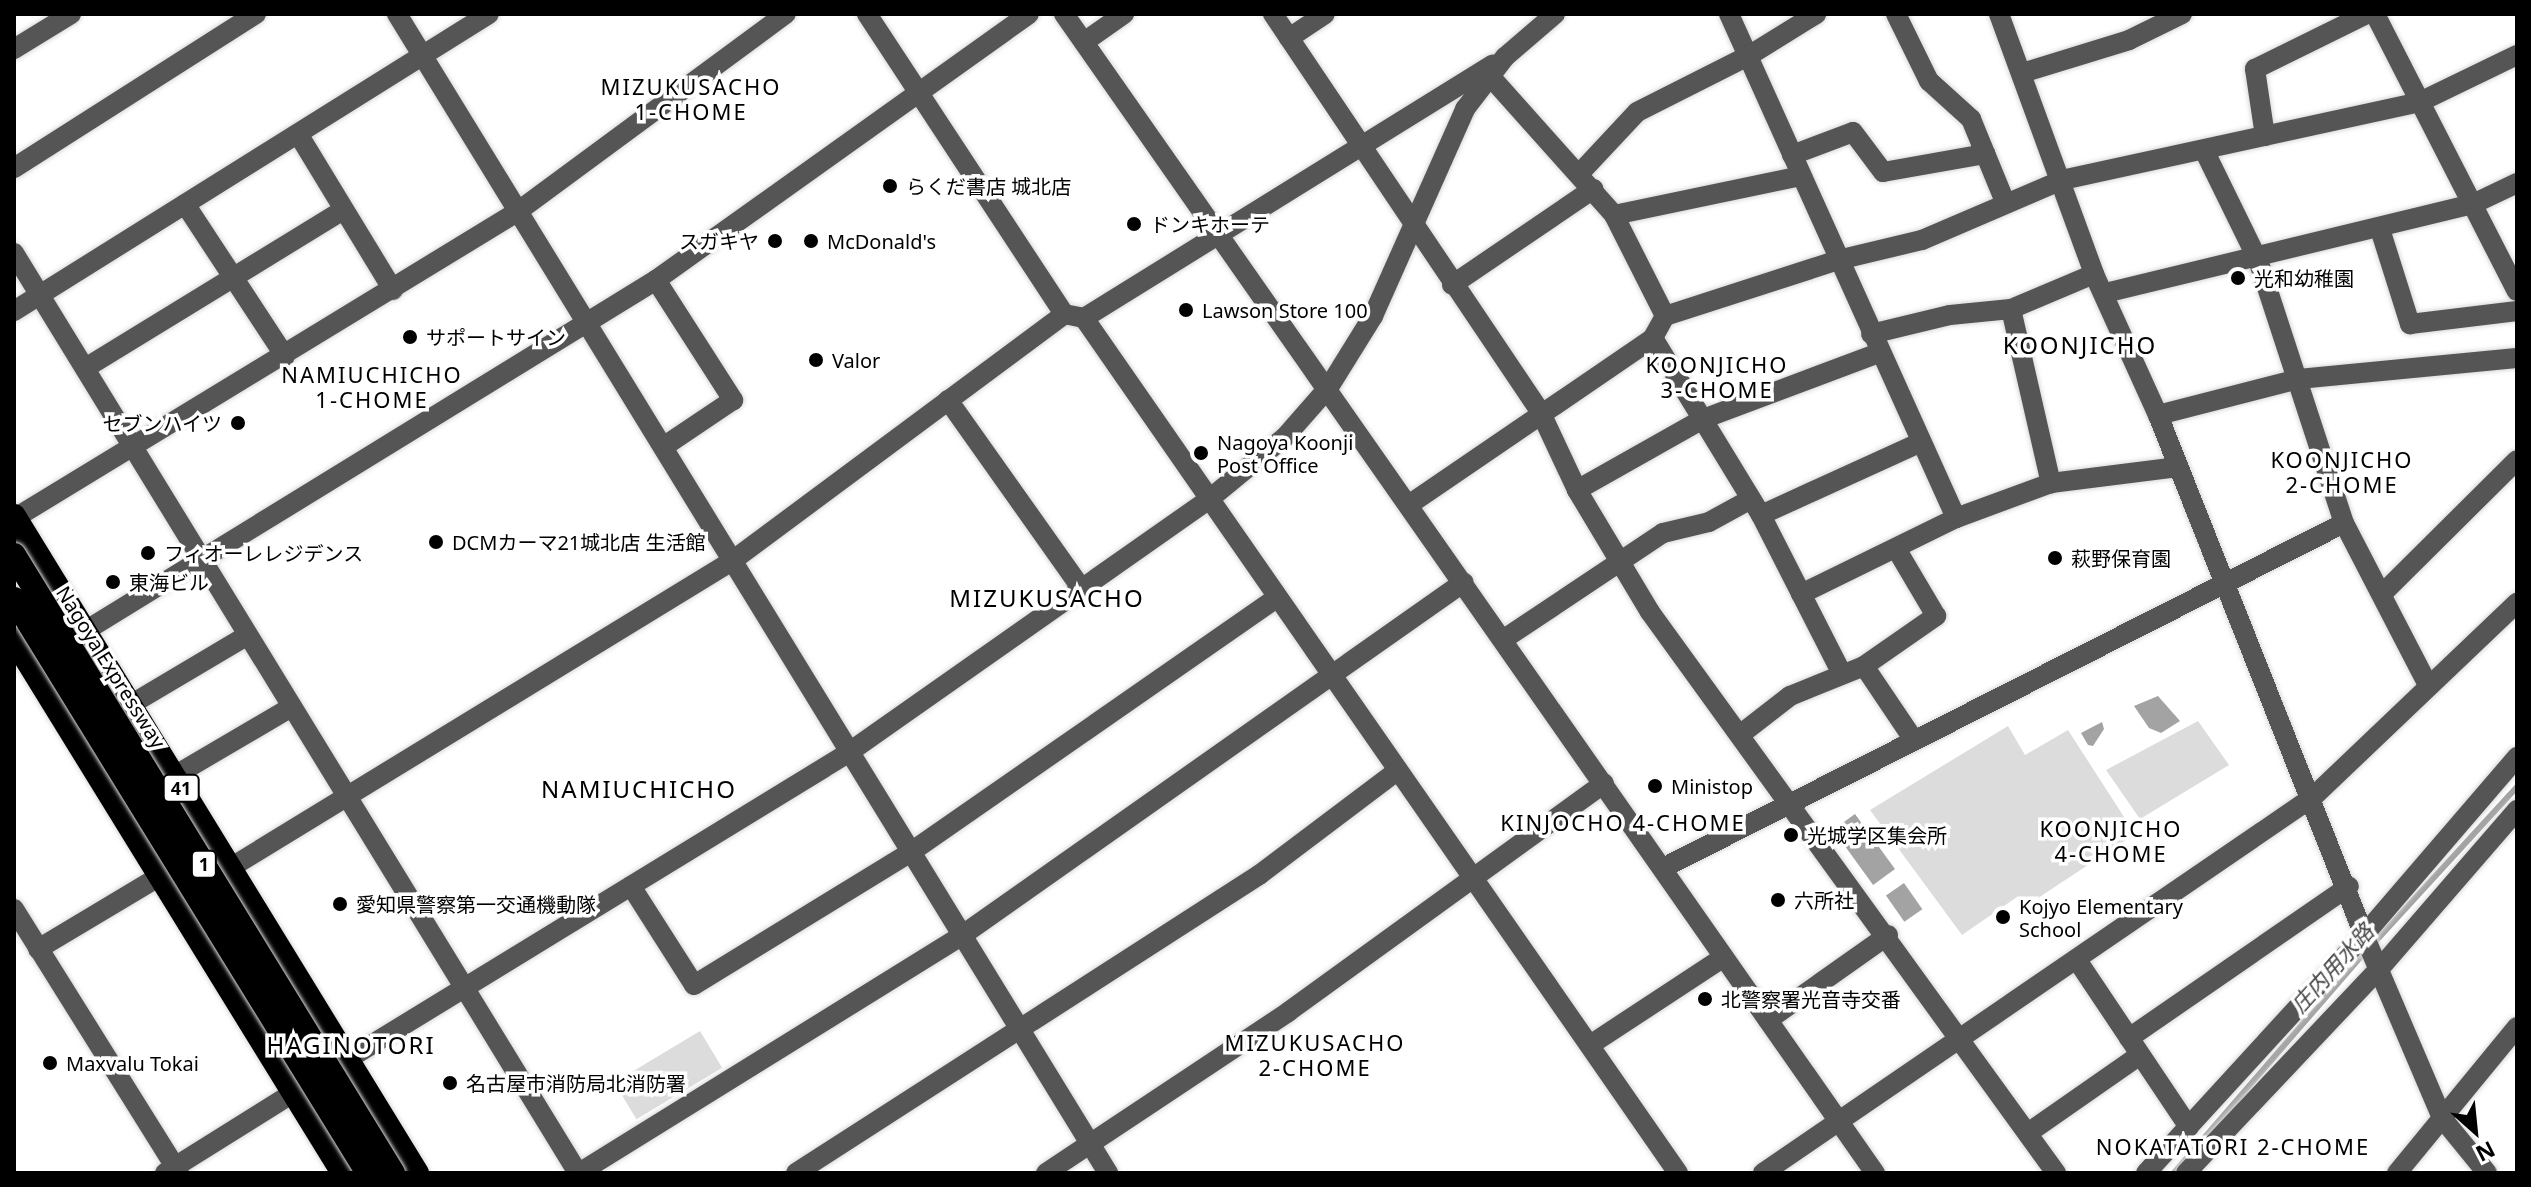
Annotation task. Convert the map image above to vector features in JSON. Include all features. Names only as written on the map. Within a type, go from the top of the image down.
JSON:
[{"type":"highway","name":"41","points":[[15,517],[417,1173]]},
{"type":"highway","name":"Nagoya Expressway","points":[[14,555],[393,1173]]},
{"type":"highway","name":"1","points":[[14,599],[368,1173]]},
{"type":"highway","points":[[14,639],[22,669],[160,876],[343,1173]]},
{"type":"street","points":[[14,49],[71,14]]},
{"type":"street","points":[[14,168],[256,14]]},
{"type":"street","points":[[397,14],[425,55],[517,212],[848,753],[1025,1030],[1108,1173]]},
{"type":"street","points":[[14,311],[185,204],[300,137],[489,14]]},
{"type":"street","points":[[15,517],[285,356],[517,212],[786,14]]},
{"type":"street","points":[[867,14],[1074,316],[1331,675],[1678,1173]]},
{"type":"street","points":[[85,631],[656,280],[1029,14]]},
{"type":"street","points":[[1064,14],[1329,387],[1875,1173]]},
{"type":"street","points":[[1084,42],[1124,14]]},
{"type":"street","points":[[1273,14],[1413,220],[1452,285],[1541,413],[1577,490],[1619,562],[2056,1173]]},
{"type":"street","points":[[1289,38],[1325,14]]},
{"type":"street","points":[[14,909],[173,1171],[293,1092],[848,753],[1207,501],[1285,437],[1329,387],[1373,316],[1446,143],[1489,75],[1555,14]]},
{"type":"street","points":[[1729,14],[1750,55],[1919,443],[1956,518]]},
{"type":"street","points":[[1452,285],[1587,181],[1637,112],[1750,55],[1816,14]]},
{"type":"street","points":[[1898,14],[1929,81],[1971,119],[2005,202]]},
{"type":"street","points":[[1999,14],[2094,274],[2158,415],[2222,582],[2313,797],[2442,1118],[2487,1173]]},
{"type":"street","points":[[2022,73],[2129,40],[2182,14]]},
{"type":"street","points":[[2265,136],[2255,69],[2376,15],[2517,291]]},
{"type":"street","points":[[1410,504],[1653,338],[1665,316],[1838,260],[1922,240],[2062,180],[2420,102],[2517,55]]},
{"type":"street","points":[[230,868],[346,800],[732,561],[948,400],[1074,316],[1505,57]]},
{"type":"street","points":[[1489,75],[1539,136],[1587,181],[1614,215],[1665,316]]},
{"type":"street","points":[[1792,155],[1853,132],[1883,172],[1985,154]]},
{"type":"street","points":[[300,137],[393,290]]},
{"type":"street","points":[[2204,150],[2258,260],[2344,523],[2384,592],[2428,685]]},
{"type":"street","points":[[1614,215],[1801,176]]},
{"type":"street","points":[[2105,293],[2258,260],[2380,229],[2473,204],[2517,183]]},
{"type":"street","points":[[185,204],[285,356]]},
{"type":"street","points":[[87,367],[343,210]]},
{"type":"street","points":[[2380,229],[2410,324],[2517,311]]},
{"type":"street","points":[[14,253],[87,367],[346,800],[578,1173],[964,934],[1464,582]]},
{"type":"street","points":[[1577,490],[1703,419],[1875,343],[1950,315],[2011,309],[2094,274]]},
{"type":"street","points":[[656,280],[733,400],[663,447]]},
{"type":"street","points":[[2011,309],[2051,483]]},
{"type":"street","points":[[1653,338],[1685,397],[1703,419],[1756,507],[1842,674]]},
{"type":"street","points":[[2158,415],[2298,379],[2517,358]]},
{"type":"street","points":[[948,400],[1082,589]]},
{"type":"street","points":[[1504,639],[1663,533],[1756,507],[1919,443]]},
{"type":"street","points":[[2384,592],[2517,460]]},
{"type":"street","points":[[1801,594],[1897,550],[1956,518],[2051,483],[2178,467]]},
{"type":"street","points":[[1663,868],[2222,582],[2344,523]]},
{"type":"street","points":[[1741,734],[1790,696],[1864,666],[1936,616],[1897,550]]},
{"type":"street","points":[[631,886],[694,985],[911,852],[1276,598]]},
{"type":"street","points":[[1763,1173],[1962,1040],[2313,797],[2517,603]]},
{"type":"street","points":[[130,705],[246,636]]},
{"type":"street","points":[[1864,666],[1914,740]]},
{"type":"street","points":[[174,776],[290,708]]},
{"type":"street","points":[[2186,1173],[2373,952],[2517,757]]},
{"type":"street","points":[[796,1173],[1025,1030],[1259,875],[1397,771]]},
{"type":"street","points":[[1046,1173],[1093,1145],[1288,1012],[1470,877],[1604,783]]},
{"type":"street","points":[[2146,1173],[2189,1127],[2517,810]]},
{"type":"street","points":[[38,949],[160,876]]},
{"type":"street","points":[[2028,1133],[2134,1046],[2349,886]]},
{"type":"street","points":[[1768,1020],[1888,935]]},
{"type":"street","points":[[1590,1045],[1724,957]]},
{"type":"street","points":[[2077,960],[2189,1127]]},
{"type":"street","points":[[2397,1173],[2517,1027]]},
{"type":"shaded area","points":[[2158,696],[2180,721],[2161,733],[2149,728],[2134,706]]},
{"type":"shaded area","points":[[2198,721],[2229,765],[2140,819],[2106,770]]},
{"type":"shaded area","points":[[2102,722],[2104,729],[2093,746],[2088,745],[2081,733]]},
{"type":"shaded area","points":[[2008,726],[2025,755],[2068,730],[2135,834],[2026,906],[2017,897],[1962,935],[1870,810]]},
{"type":"shaded area","points":[[1855,814],[1895,869],[1873,885],[1833,830]]},
{"type":"shaded area","points":[[1904,883],[1922,909],[1904,922],[1886,896]]},
{"type":"shaded area","points":[[700,1031],[722,1068],[636,1119],[614,1083]]},
{"type":"waterway","name":"庄内用水路","points":[[2373,944],[2517,787]]},
{"type":"waterway","name":"庄内用水路","points":[[2174,1173],[2365,952]]},
{"type":"place","name":"らくだ書店 城北店","points":[[890,186]]},
{"type":"place","name":"ドンキホーテ","points":[[1134,224]]},
{"type":"place","name":"スガキヤ","points":[[775,241]]},
{"type":"place","name":"McDonald's","points":[[811,241]]},
{"type":"place","name":"光和幼稚園","points":[[2238,278]]},
{"type":"place","name":"Lawson Store 100","points":[[1186,310]]},
{"type":"place","name":"サポートサイン","points":[[410,337]]},
{"type":"place","name":"Valor","points":[[816,360]]},
{"type":"place","name":"セブンハイツ","points":[[238,423]]},
{"type":"place","name":"Nagoya Koonji Post Office","points":[[1201,453]]},
{"type":"place","name":"DCMカーマ21城北店 生活館","points":[[436,542]]},
{"type":"place","name":"フィオーレレジデンス","points":[[148,553]]},
{"type":"place","name":"萩野保育園","points":[[2055,558]]},
{"type":"place","name":"東海ビル","points":[[113,582]]},
{"type":"place","name":"Ministop","points":[[1655,786]]},
{"type":"place","name":"光城学区集会所","points":[[1791,835]]},
{"type":"place","name":"六所社","points":[[1778,900]]},
{"type":"place","name":"愛知県警察第一交通機動隊","points":[[340,904]]},
{"type":"place","name":"Kojyo Elementary School","points":[[2003,917]]},
{"type":"place","name":"北警察署光音寺交番","points":[[1705,999]]},
{"type":"place","name":"Maxvalu Tokai","points":[[50,1063]]},
{"type":"place","name":"名古屋市消防局北消防署","points":[[450,1083]]},
{"type":"district","name":"MIZUKUSACHO 1-CHOME","points":[[691,98]]},
{"type":"district","name":"KOONJICHO","points":[[2080,345]]},
{"type":"district","name":"KOONJICHO 3-CHOME","points":[[1717,376]]},
{"type":"district","name":"NAMIUCHICHO 1-CHOME","points":[[372,386]]},
{"type":"district","name":"KOONJICHO 2-CHOME","points":[[2342,472]]},
{"type":"district","name":"MIZUKUSACHO","points":[[1047,598]]},
{"type":"district","name":"NAMIUCHICHO","points":[[639,789]]},
{"type":"district","name":"KINJOCHO 4-CHOME","points":[[1623,823]]},
{"type":"district","name":"KOONJICHO 4-CHOME","points":[[2111,840]]},
{"type":"district","name":"HAGINOTORI","points":[[351,1045]]},
{"type":"district","name":"MIZUKUSACHO 2-CHOME","points":[[1315,1054]]},
{"type":"district","name":"NOKATATORI 2-CHOME","points":[[2233,1147]]}]
